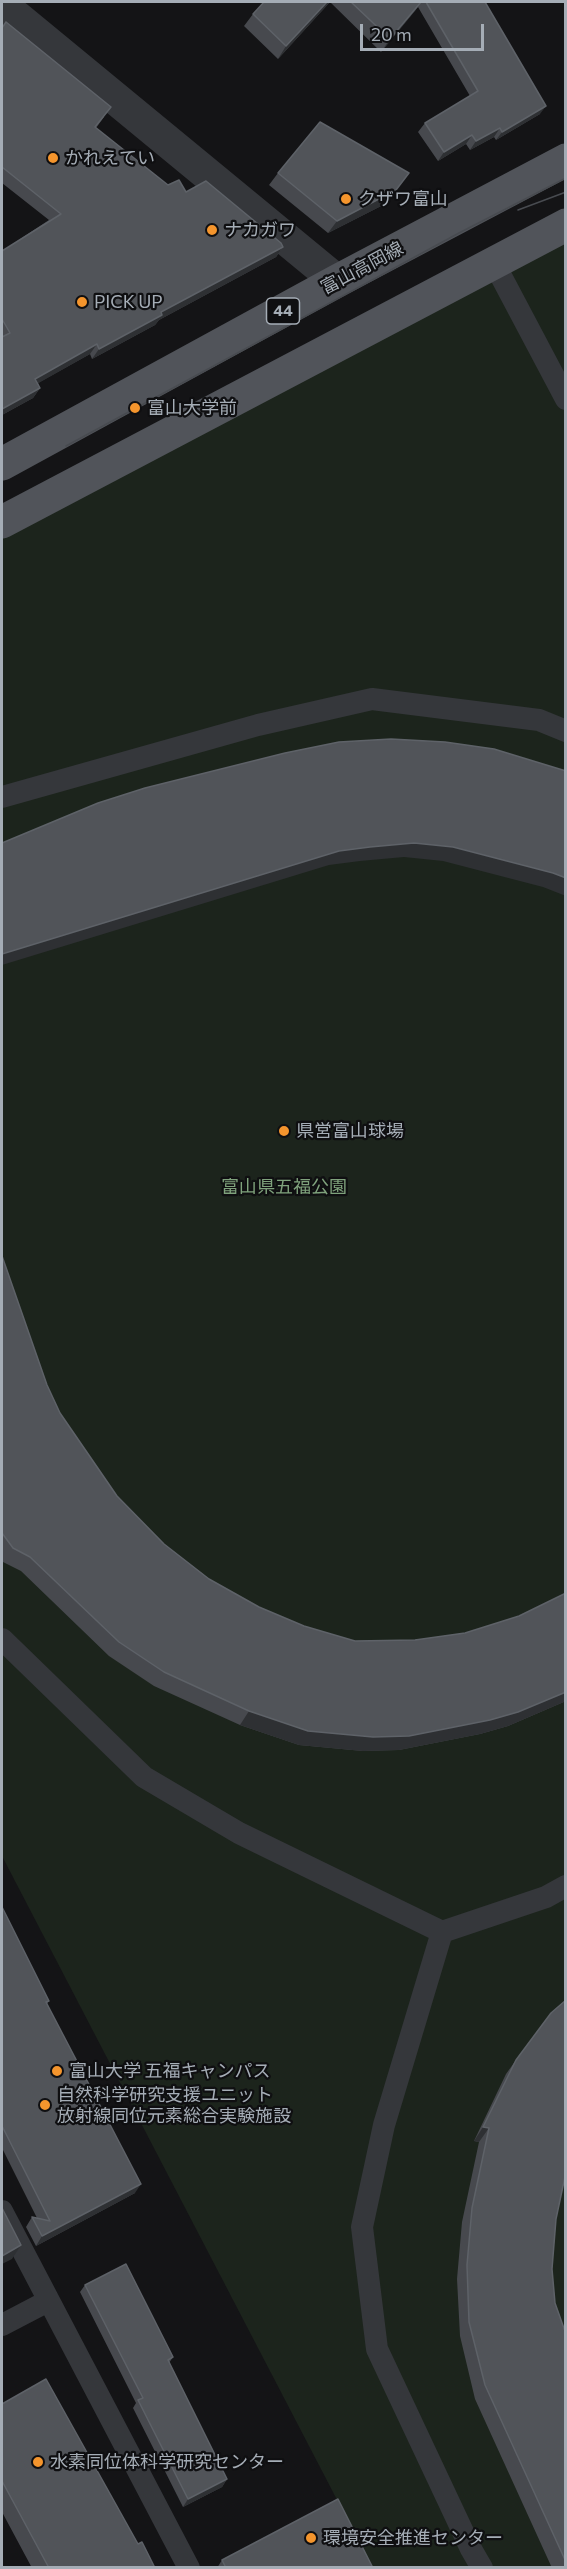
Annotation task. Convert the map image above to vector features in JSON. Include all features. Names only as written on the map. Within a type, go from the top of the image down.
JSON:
[{"type":"main road","name":"富山高岡線","points":[[2,464],[337,281],[566,160]]},
{"type":"main road","points":[[2,522],[566,225]]},
{"type":"street","points":[[2,5],[337,281]]},
{"type":"lane","points":[[494,263],[566,399]]},
{"type":"lane","points":[[2,797],[258,724],[372,699],[538,720],[566,731]]},
{"type":"lane","points":[[2,1639],[144,1777],[239,1833],[442,1932],[546,1897],[566,1886]]},
{"type":"lane","points":[[442,1932],[384,2125],[362,2227],[377,2349],[482,2568]]},
{"type":"lane","points":[[2,2211],[189,2568]]},
{"type":"lane","points":[[2,2325],[48,2301]]},
{"type":"green space","name":"富山県五福公園","points":[[565,228],[565,2567],[372,2567],[2,1856],[2,519]]},
{"type":"building","points":[[264,2],[327,2],[286,46],[253,14]]},
{"type":"building","points":[[351,2],[421,2],[390,39]]},
{"type":"building","points":[[426,2],[485,2],[546,106],[502,132],[500,128],[476,141],[472,135],[444,152],[425,123],[478,91]]},
{"type":"building","points":[[6,22],[111,107],[95,127],[168,185],[179,180],[186,192],[206,181],[283,247],[161,312],[162,315],[99,349],[97,344],[35,379],[40,388],[2,409],[2,337],[10,333],[2,319],[2,251],[61,214],[2,167],[2,28]]},
{"type":"building","points":[[320,122],[409,173],[396,190],[337,221],[278,173]]},
{"type":"building","points":[[391,739],[445,742],[494,749],[566,771],[566,878],[453,847],[414,843],[339,851],[2,954],[2,843],[98,803],[145,788],[339,742]]},
{"type":"building","points":[[2,1256],[47,1385],[60,1413],[117,1496],[164,1544],[209,1579],[259,1607],[304,1626],[355,1641],[415,1640],[465,1633],[519,1616],[566,1593],[566,1692],[518,1712],[490,1720],[409,1736],[373,1737],[308,1731],[249,1711],[164,1672],[119,1642],[30,1557],[13,1548],[2,1533]]},
{"type":"building","name":"自然科学研究支援ユニット 放射線同位元素総合実験施設","points":[[2,1907],[49,2001],[46,2002],[141,2184],[42,2236],[32,2217],[50,2221],[2,2126]]},
{"type":"building","points":[[566,2000],[566,2172],[556,2219],[552,2269],[555,2303],[566,2334],[566,2562],[485,2385],[469,2322],[467,2265],[472,2208],[489,2128],[483,2127],[516,2060],[551,2013]]},
{"type":"building","points":[[2,2208],[21,2245],[2,2256]]},
{"type":"building","points":[[126,2264],[173,2357],[168,2360],[227,2479],[188,2499],[138,2400],[143,2398],[85,2285]]},
{"type":"building","name":"水素同位体科学研究センター","points":[[46,2379],[138,2544],[142,2542],[155,2568],[49,2568],[2,2481],[2,2404]]},
{"type":"building","name":"環境安全推進センター","points":[[338,2499],[373,2568],[226,2568],[222,2560]]},
{"type":"tram line","points":[[66,446],[459,233],[566,178]]},
{"type":"tram line","points":[[518,210],[566,192]]},
{"type":"place","name":"かれえてい","points":[[53,158]]},
{"type":"place","name":"クザワ富山","points":[[346,199]]},
{"type":"place","name":"ナカガワ","points":[[212,230]]},
{"type":"place","name":"PICK UP","points":[[82,302]]},
{"type":"place","name":"富山大学前","points":[[135,408]]},
{"type":"place","name":"県営富山球場","points":[[284,1131]]},
{"type":"place","name":"富山大学 五福キャンパス","points":[[57,2071]]},
{"type":"place","name":"自然科学研究支援ユニット 放射線同位元素総合実験施設","points":[[45,2105]]},
{"type":"place","name":"水素同位体科学研究センター","points":[[38,2462]]},
{"type":"place","name":"環境安全推進センター","points":[[311,2538]]}]
